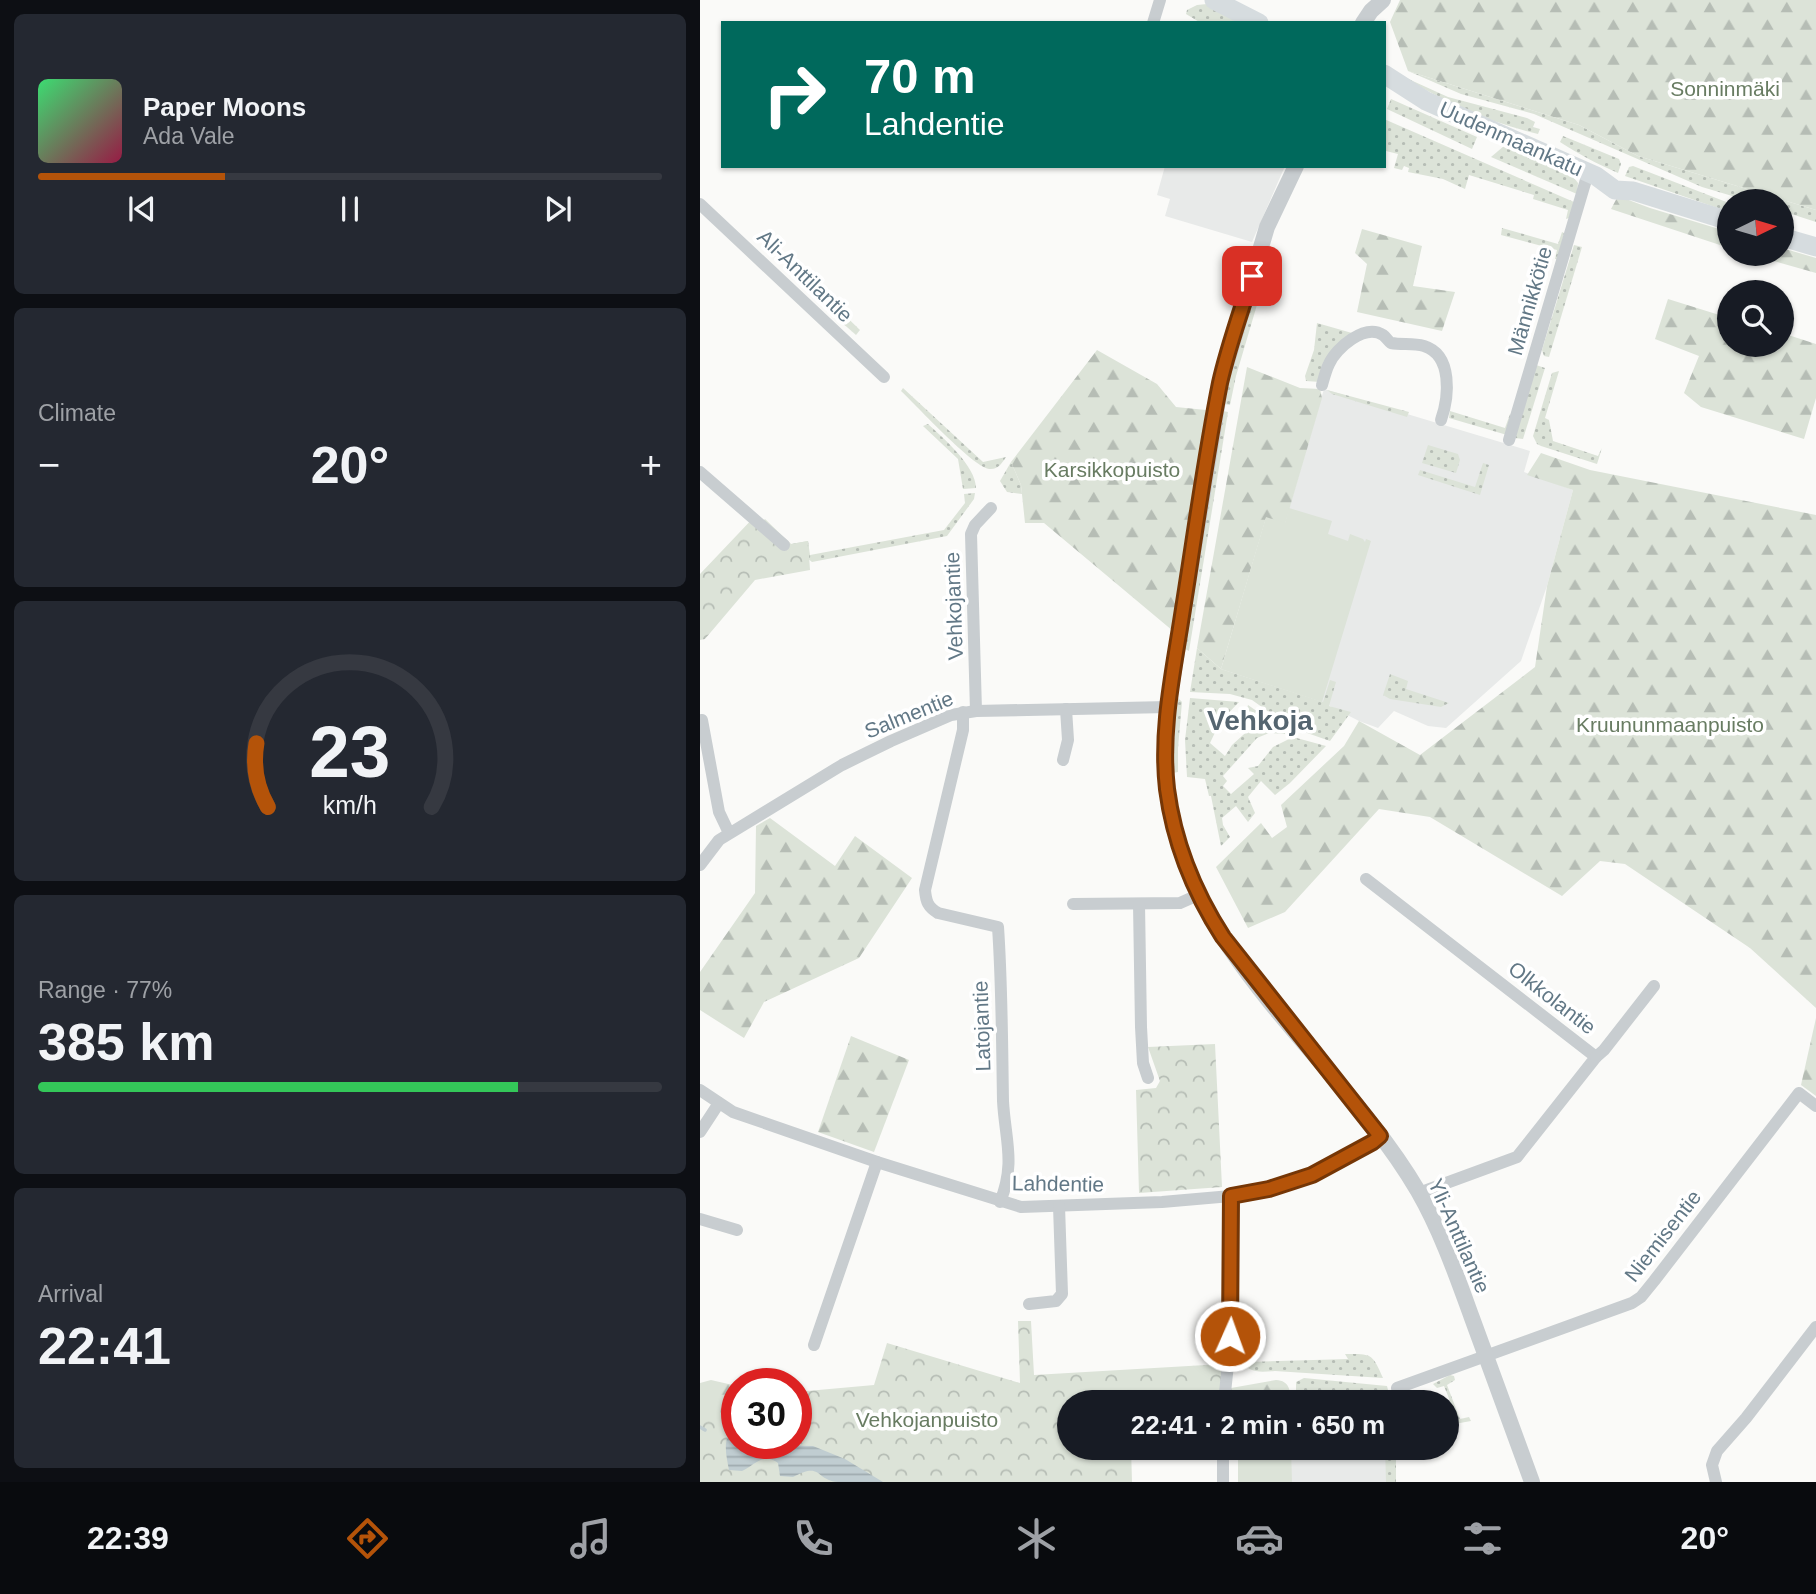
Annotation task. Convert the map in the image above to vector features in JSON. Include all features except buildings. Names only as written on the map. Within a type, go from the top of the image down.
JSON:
[{"type":"main road","points":[[1214,0],[1255,21]]},
{"type":"main road","name":"Uudenmaankatu","points":[[1386,75],[1426,101],[1592,175],[1620,178],[1626,181],[1633,191],[1717,217]]},
{"type":"main road","name":"Uudenmaankatu","points":[[1386,92],[1426,101]]},
{"type":"main road","points":[[1794,241],[1816,247]]},
{"type":"street","points":[[1154,21],[1160,0]]},
{"type":"street","points":[[1365,21],[1382,0],[1377,21]]},
{"type":"street","name":"Yli-Anttilantie","points":[[1295,168],[1267,227],[1221,382],[1168,707],[1165,762],[1169,805],[1181,853],[1198,895],[1236,957],[1380,1136],[1419,1193],[1442,1238],[1532,1482]]},
{"type":"street","name":"Männikkötie","points":[[1509,439],[1592,175]]},
{"type":"street","name":"Ali-Anttilantie","points":[[700,204],[884,377]]},
{"type":"street","points":[[1322,385],[1329,364],[1338,350],[1354,337],[1373,332],[1382,334],[1391,344],[1427,347],[1437,353],[1447,378],[1448,394],[1441,419]]},
{"type":"street","points":[[703,481],[784,545]]},
{"type":"street","name":"Vehkojantie","points":[[976,711],[971,534],[975,525],[991,508]]},
{"type":"street","name":"Salmentie","points":[[700,865],[719,840],[842,765],[951,715],[976,711],[1168,707]]},
{"type":"street","points":[[1063,760],[1068,740],[1066,709]]},
{"type":"street","name":"Latojantie","points":[[963,712],[963,730],[925,890],[929,908],[938,914],[998,927],[1004,1105],[1009,1143],[1007,1179],[1000,1202]]},
{"type":"street","points":[[702,720],[719,812],[729,834]]},
{"type":"street","name":"Olkkolantie","points":[[1366,879],[1596,1057],[1517,1157],[1419,1193]]},
{"type":"street","points":[[1073,904],[1180,902],[1198,895]]},
{"type":"street","points":[[1139,904],[1143,1063],[1148,1078]]},
{"type":"street","points":[[1596,1057],[1654,986]]},
{"type":"street","name":"Lahdentie","points":[[700,1090],[733,1112],[1021,1207],[1187,1200],[1269,1189],[1312,1175],[1380,1136]]},
{"type":"street","name":"Niemisentie","points":[[1397,1388],[1632,1303],[1641,1297],[1799,1093],[1816,1106]]},
{"type":"street","points":[[700,1132],[719,1103]]},
{"type":"street","points":[[814,1345],[877,1161]]},
{"type":"street","points":[[1225,1390],[1229,1355],[1231,1196]]},
{"type":"street","points":[[1029,1304],[1056,1301],[1062,1294],[1059,1206]]},
{"type":"street","points":[[700,1219],[737,1230]]},
{"type":"street","points":[[1716,1482],[1712,1465],[1717,1451],[1746,1419],[1816,1327]]},
{"type":"street","points":[[1223,1460],[1223,1482]]},
{"type":"shaded area","points":[[1164,168],[1284,168],[1252,242],[1165,216],[1170,199],[1157,195]]},
{"type":"shaded area","points":[[1324,389],[1530,451],[1524,472],[1573,490],[1547,586],[1521,661],[1446,728],[1428,726],[1394,711],[1378,728],[1322,702],[1221,669],[1285,523]]},
{"type":"shaded area","points":[[813,1446],[845,1459],[883,1482],[831,1481],[814,1471],[793,1477],[780,1476],[778,1463],[768,1459],[812,1459]]},
{"type":"shaded area","points":[[727,1459],[763,1459],[742,1471],[729,1470]]},
{"type":"shaded area","points":[[1238,1460],[1389,1460],[1390,1482],[1238,1482]]},
{"type":"green space","name":"Sonninmäki","points":[[1400,0],[1816,0],[1816,210],[1794,203],[1794,189],[1747,189],[1638,156],[1579,125],[1408,71],[1390,22]]},
{"type":"green space","points":[[1207,4],[1240,21],[1198,21],[1186,14],[1187,10]]},
{"type":"green space","points":[[1408,71],[1579,125],[1638,156],[1747,189],[1717,189],[1717,191],[1702,187],[1534,114],[1461,94]]},
{"type":"green space","points":[[1404,77],[1448,97],[1527,118],[1535,122],[1533,127],[1540,129],[1538,134],[1469,111]]},
{"type":"green space","points":[[1391,99],[1477,137],[1472,149],[1387,109]]},
{"type":"green space","points":[[1386,120],[1574,202],[1569,218],[1566,219],[1568,210],[1533,199],[1534,195],[1469,175],[1465,189],[1443,179],[1408,172],[1409,168],[1404,166],[1402,170],[1394,168],[1398,154],[1386,151]]},
{"type":"green space","points":[[1563,136],[1619,159],[1621,164],[1618,173],[1560,142]]},
{"type":"green space","points":[[1504,146],[1571,174],[1578,183],[1577,194],[1491,157]]},
{"type":"green space","points":[[1633,166],[1717,198],[1717,208],[1625,176],[1629,167]]},
{"type":"green space","points":[[1618,196],[1717,228],[1717,244],[1611,209]]},
{"type":"green space","points":[[1794,203],[1816,210],[1816,222],[1794,215]]},
{"type":"green space","points":[[1502,228],[1558,244],[1562,232],[1564,233],[1558,259],[1555,259],[1557,250],[1501,235]]},
{"type":"green space","points":[[1362,229],[1422,246],[1413,286],[1455,292],[1442,331],[1357,312],[1367,264],[1355,253]]},
{"type":"green space","points":[[1574,245],[1582,247],[1549,357],[1544,356],[1542,350]]},
{"type":"green space","points":[[1269,249],[1272,254],[1230,405],[1224,404],[1238,347]]},
{"type":"green space","points":[[1794,252],[1816,258],[1816,273],[1791,266],[1794,266]]},
{"type":"green space","points":[[1668,299],[1717,314],[1717,357],[1794,357],[1794,337],[1816,344],[1816,398],[1804,439],[1701,407],[1684,393],[1699,356],[1655,339]]},
{"type":"green space","points":[[829,300],[860,330],[856,335],[823,306]]},
{"type":"green space","points":[[1317,323],[1352,333],[1320,382],[1306,381],[1305,376],[1314,350]]},
{"type":"green space","name":"Karsikkopuisto","points":[[1097,350],[1157,384],[1176,407],[1206,410],[1173,631],[1044,523],[1025,523],[1021,485],[1011,462]]},
{"type":"green space","points":[[1536,365],[1545,368],[1523,439],[1515,438]]},
{"type":"green space","points":[[1247,367],[1300,388],[1320,389],[1322,398],[1285,524],[1266,518],[1221,669],[1197,648]]},
{"type":"green space","points":[[1559,371],[1545,418],[1549,420],[1553,441],[1598,456],[1602,448],[1597,464],[1541,446],[1533,436],[1552,373]]},
{"type":"green space","points":[[903,388],[983,462],[1006,457],[1003,462],[989,469],[970,458],[901,391]]},
{"type":"green space","points":[[1327,390],[1409,412],[1407,417],[1332,394]]},
{"type":"green space","points":[[1223,411],[1228,412],[1189,651],[1185,649]]},
{"type":"green space","points":[[1450,411],[1505,428],[1510,414],[1512,416],[1507,435],[1449,418]]},
{"type":"green space","points":[[928,424],[965,462],[975,480],[976,488],[963,489],[958,459],[923,426]]},
{"type":"green space","points":[[1428,445],[1458,454],[1460,460],[1456,473],[1422,463]]},
{"type":"green space","name":"Kruununmaanpuisto","points":[[1541,453],[1590,470],[1816,515],[1816,1008],[1750,948],[1625,864],[1600,861],[1562,896],[1430,817],[1379,809],[1285,912],[1248,928],[1216,867],[1261,823],[1272,838],[1287,827],[1281,805],[1344,746],[1359,721],[1420,755],[1535,667],[1547,586],[1573,490],[1527,475]]},
{"type":"green space","points":[[1011,462],[1022,494],[1007,492],[1000,481]]},
{"type":"green space","points":[[1483,463],[1489,465],[1480,495],[1418,475],[1420,470],[1475,487]]},
{"type":"green space","points":[[975,493],[974,499],[947,536],[812,562],[763,521],[765,519],[791,544],[808,541],[810,555],[944,530],[965,503],[964,494]]},
{"type":"green space","points":[[1289,508],[1332,521],[1328,534],[1348,541],[1350,534],[1365,542],[1366,539],[1371,541],[1322,702],[1221,669],[1266,517],[1285,523]]},
{"type":"green space","points":[[756,515],[791,544],[808,541],[810,570],[755,580],[705,639],[700,640],[700,574]]},
{"type":"green space","points":[[1197,648],[1221,669],[1323,702],[1330,680],[1336,682],[1329,706],[1351,712],[1330,741],[1290,727],[1252,700],[1230,694],[1190,692]]},
{"type":"green space","points":[[1390,674],[1408,681],[1406,689],[1449,703],[1441,707],[1390,699],[1383,695]]},
{"type":"green space","points":[[1178,698],[1182,702],[1178,772],[1173,773],[1174,718]]},
{"type":"green space","points":[[1190,698],[1239,702],[1220,722],[1210,743],[1225,756],[1232,745],[1253,726],[1245,717],[1248,705],[1285,731],[1285,734],[1269,733],[1257,738],[1223,776],[1227,781],[1223,786],[1231,794],[1254,774],[1248,768],[1258,766],[1273,747],[1293,737],[1326,746],[1275,795],[1261,781],[1248,797],[1255,813],[1248,822],[1236,806],[1222,818],[1230,837],[1221,846],[1205,779],[1187,777],[1185,740]]},
{"type":"green space","points":[[770,818],[835,866],[855,836],[912,878],[859,958],[764,1002],[744,1038],[700,1010],[700,972],[755,893],[756,826]]},
{"type":"green space","points":[[1816,1018],[1816,1096],[1801,1085]]},
{"type":"green space","points":[[851,1036],[909,1060],[874,1152],[818,1132]]},
{"type":"green space","points":[[1215,1044],[1222,1187],[1139,1193],[1136,1090],[1156,1088],[1160,1081],[1148,1047]]},
{"type":"green space","name":"Vehkojanpuisto","points":[[1018,1321],[1031,1321],[1034,1375],[1223,1364],[1221,1390],[1057,1390],[1057,1460],[1131,1460],[1132,1482],[700,1482],[700,1400],[721,1398],[721,1459],[812,1459],[812,1391],[874,1385],[887,1343],[1020,1383]]},
{"type":"green space","points":[[1345,1354],[1370,1357],[1383,1378],[1255,1371],[1246,1367],[1241,1358],[1245,1358],[1245,1362],[1348,1359]]},
{"type":"green space","points":[[1450,1375],[1454,1376],[1455,1380],[1447,1385],[1449,1390],[1444,1386],[1437,1388],[1433,1384]]},
{"type":"green space","points":[[1304,1378],[1387,1386],[1388,1390],[1296,1390],[1296,1382]]},
{"type":"green space","points":[[711,1380],[721,1382],[721,1421],[700,1435],[700,1383]]},
{"type":"green space","points":[[1276,1380],[1287,1384],[1290,1390],[1231,1390]]},
{"type":"green space","points":[[1459,1416],[1460,1419],[1469,1417],[1471,1421],[1459,1423]]},
{"type":"green space","points":[[1238,1460],[1291,1460],[1292,1482],[1238,1482]]},
{"type":"green space","points":[[1385,1460],[1396,1460],[1396,1482],[1386,1482]]},
{"type":"waterway","points":[[700,1427],[705,1430]]},
{"type":"district","name":"Vehkoja","points":[[1260,720]]},
{"type":"route","points":[[1230,1336],[1231,1196],[1269,1189],[1312,1175],[1380,1136],[1236,957],[1206,911],[1181,853],[1169,805],[1165,762],[1170,691],[1221,382],[1252,276]]}]
